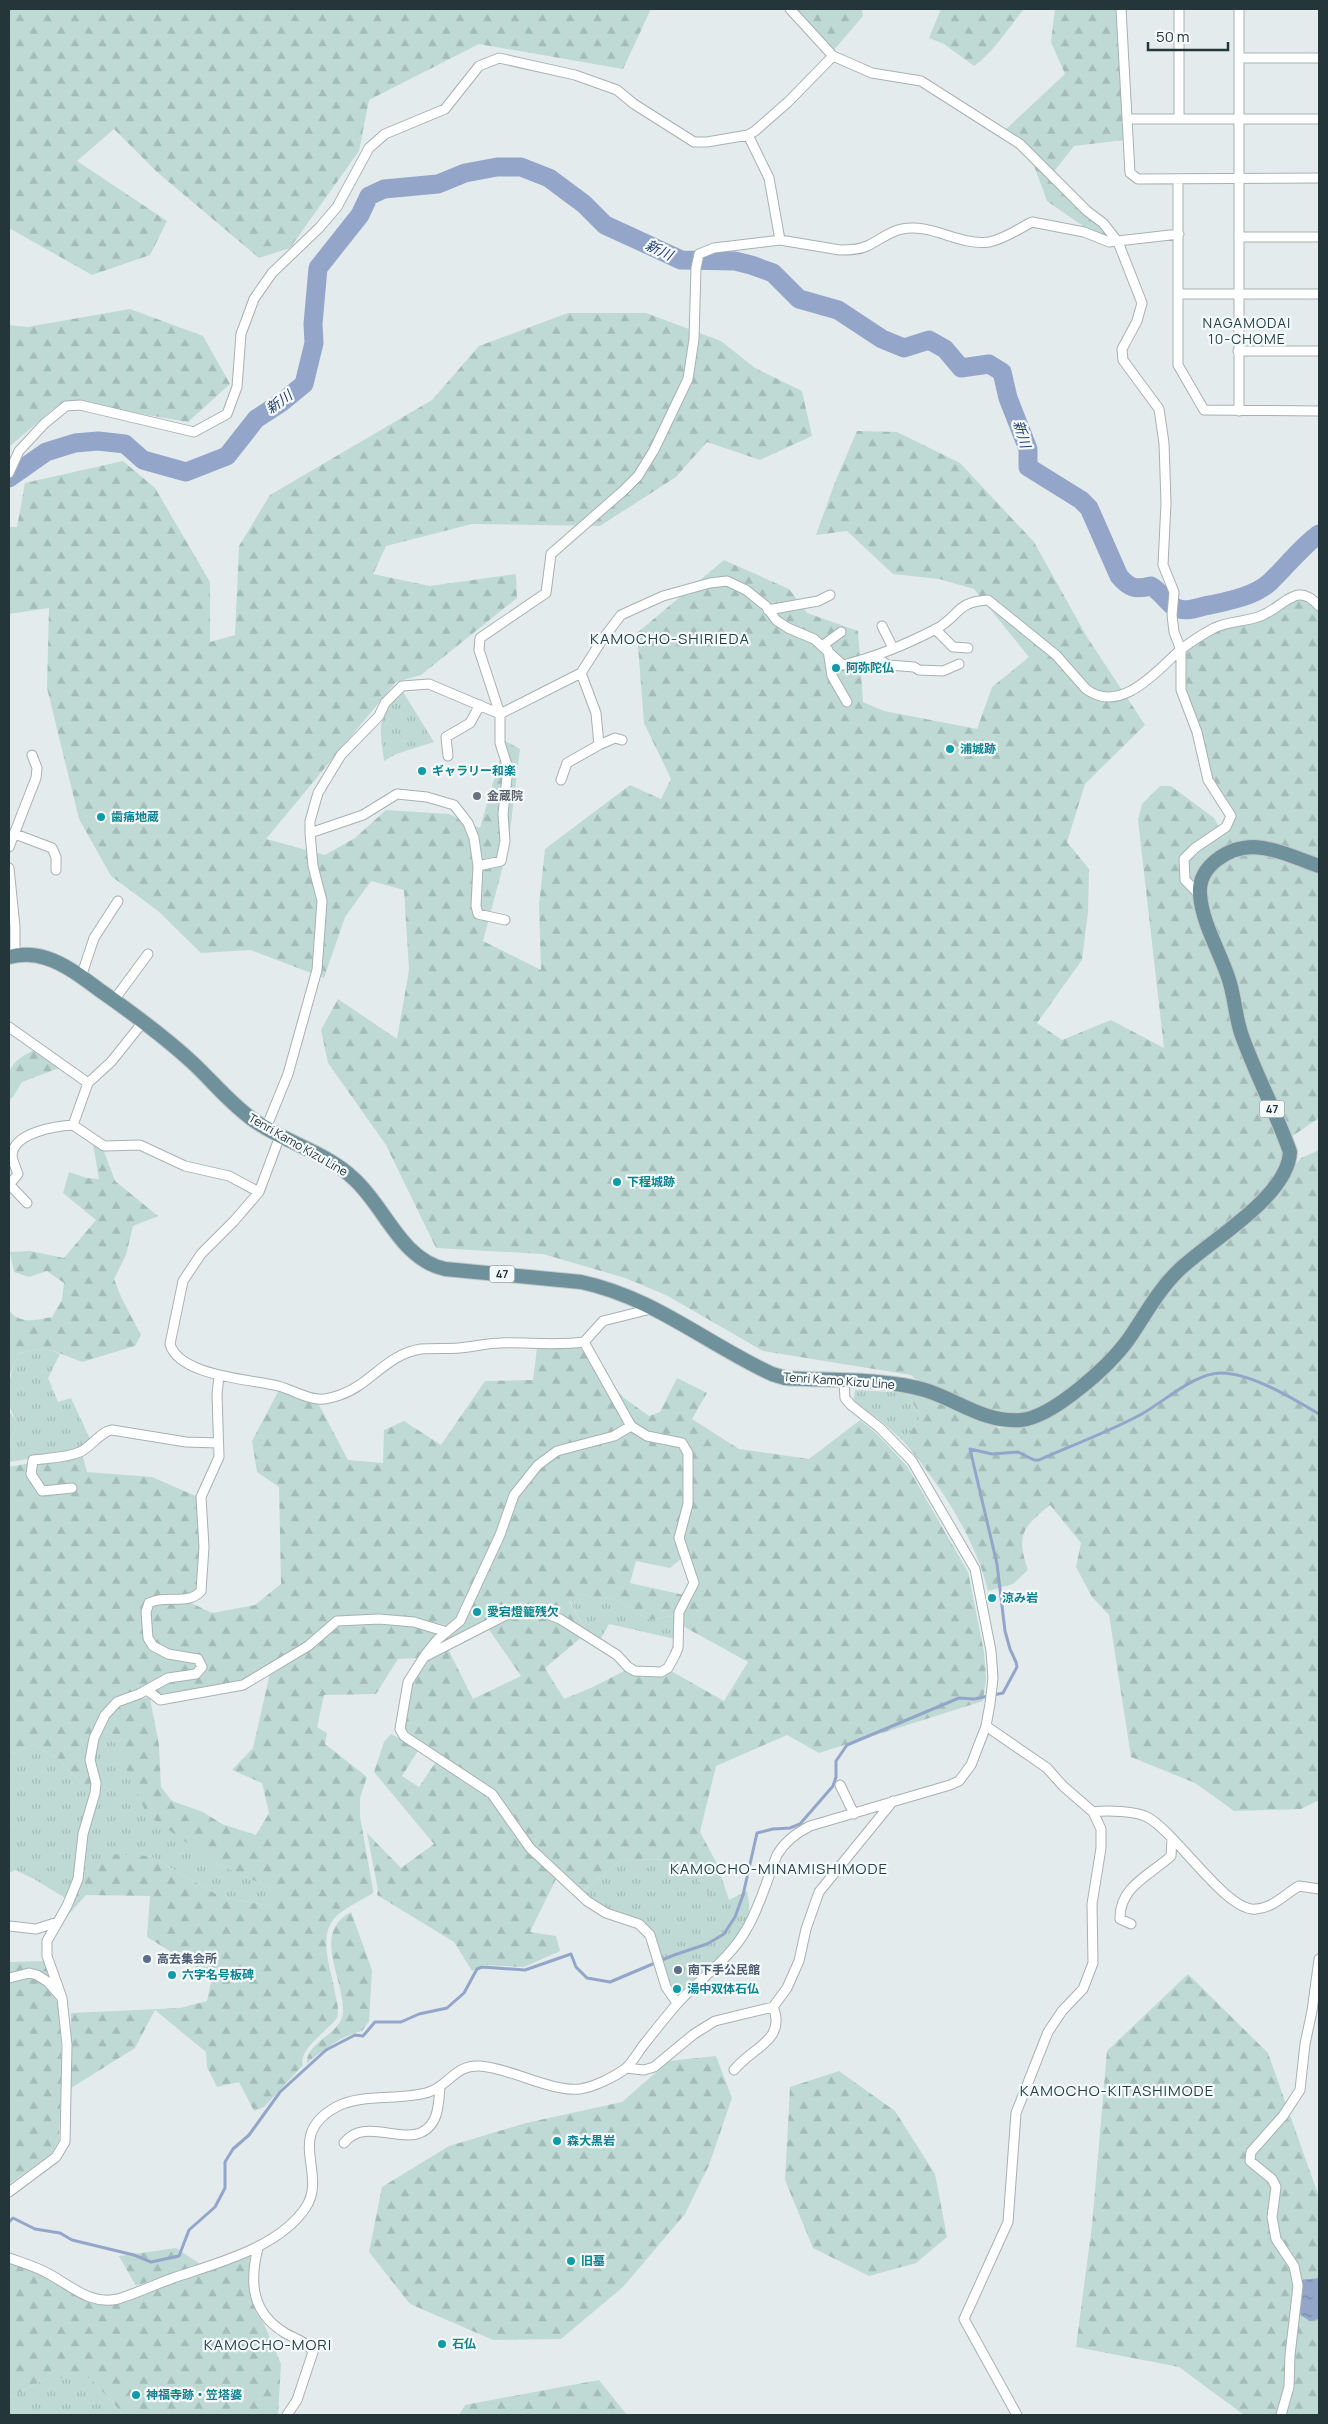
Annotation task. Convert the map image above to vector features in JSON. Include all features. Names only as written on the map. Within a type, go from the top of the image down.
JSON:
[{"type":"main road","points":[[1200,895],[1204,876],[1213,862],[1227,853],[1243,848],[1265,849],[1319,866]]},
{"type":"main road","name":"Tenri Kamo Kizu Line","points":[[12,956],[32,954],[48,958],[81,976],[114,1000],[189,1060],[240,1110],[266,1128],[320,1156],[352,1177],[371,1196],[405,1244],[416,1256],[432,1265],[445,1269],[582,1282],[615,1290],[655,1308],[772,1374],[785,1378],[892,1384],[925,1390],[997,1420],[1021,1420],[1036,1416],[1073,1393],[1116,1355],[1170,1278],[1229,1232],[1282,1177],[1290,1160],[1290,1152],[1241,1034],[1232,988],[1209,929],[1200,895]]},
{"type":"street","points":[[790,9],[833,56],[872,73],[921,81],[1020,144],[1087,211],[1103,222],[1118,242],[1142,303],[1137,321],[1122,349],[1122,360],[1159,409],[1164,442],[1166,503],[1163,565],[1174,592],[1172,615],[1174,632],[1181,650],[1181,690],[1197,732],[1204,769],[1214,792],[1231,816],[1226,827],[1195,848],[1184,858],[1185,880],[1200,895]]},
{"type":"street","points":[[1121,9],[1121,41],[1130,173],[1138,179],[1319,178]]},
{"type":"street","points":[[1179,9],[1180,118]]},
{"type":"street","points":[[1238,410],[1239,9]]},
{"type":"street","points":[[10,470],[19,451],[30,438],[66,406],[80,405],[194,432],[227,414],[237,387],[241,334],[254,300],[272,273],[337,207],[369,148],[385,134],[445,109],[479,66],[499,58],[575,75],[617,90],[694,142],[748,135],[768,121],[833,56]]},
{"type":"street","points":[[1239,58],[1319,58]]},
{"type":"street","points":[[1127,119],[1319,118]]},
{"type":"street","points":[[748,135],[769,178],[780,240]]},
{"type":"street","points":[[1178,179],[1178,365],[1204,410],[1319,410]]},
{"type":"street","points":[[478,866],[500,861],[505,841],[503,814],[508,768],[500,743],[500,714],[479,650],[480,638],[546,594],[551,554],[624,491],[638,476],[654,450],[688,379],[694,339],[696,268],[699,254],[714,248],[780,240],[850,250],[865,247],[900,229],[920,228],[962,240],[990,242],[1032,222],[1051,224],[1084,232],[1109,242],[1179,234]]},
{"type":"street","points":[[1239,237],[1319,237]]},
{"type":"street","points":[[1178,294],[1319,294]]},
{"type":"street","points":[[1238,351],[1319,352]]},
{"type":"street","points":[[266,1128],[288,1074],[317,970],[322,901],[313,866],[310,821],[318,793],[341,755],[379,716],[385,703],[402,686],[429,684],[500,714],[581,673],[621,615],[663,596],[710,583],[727,581],[746,590],[776,620],[788,628],[814,639],[843,665],[875,657],[935,629],[962,606],[972,601],[988,600],[1056,655],[1092,694],[1109,696],[1133,691],[1151,680],[1181,650],[1213,629],[1232,621],[1264,615],[1297,594],[1306,595],[1319,606]]},
{"type":"street","points":[[768,610],[818,601],[830,595]]},
{"type":"street","points":[[882,626],[893,648]]},
{"type":"street","points":[[935,629],[953,647],[968,648]]},
{"type":"street","points":[[825,648],[841,632]]},
{"type":"street","points":[[825,648],[832,676],[847,702]]},
{"type":"street","points":[[875,657],[888,665],[914,667],[919,670],[943,671],[959,664]]},
{"type":"street","points":[[581,673],[596,714],[599,745]]},
{"type":"street","points":[[448,756],[446,737],[470,723],[480,706]]},
{"type":"street","points":[[561,780],[567,763],[615,738],[622,740]]},
{"type":"street","points":[[9,847],[36,778],[37,768],[32,755]]},
{"type":"street","points":[[310,833],[364,815],[397,794],[427,797],[454,805],[468,823],[474,838],[478,866],[476,906],[478,914],[505,920]]},
{"type":"street","points":[[15,834],[52,848],[56,857],[56,870]]},
{"type":"street","points":[[9,868],[15,928],[12,956]]},
{"type":"street","points":[[81,976],[94,938],[118,901]]},
{"type":"street","points":[[114,1000],[148,954]]},
{"type":"street","points":[[73,1125],[88,1083],[111,1062],[143,1022]]},
{"type":"street","points":[[9,1027],[88,1083]]},
{"type":"street","points":[[27,1202],[9,1185],[18,1174],[12,1155],[15,1148],[27,1136],[50,1126],[73,1125],[104,1146],[140,1145],[185,1166],[229,1176],[259,1192]]},
{"type":"street","points":[[280,1136],[259,1192],[191,1266],[180,1290],[170,1337],[171,1348],[175,1354],[188,1364],[219,1376],[238,1377],[280,1386],[318,1400],[356,1389],[376,1370],[390,1361],[420,1350],[451,1349],[499,1343],[548,1345],[584,1342],[603,1321],[655,1308]]},
{"type":"street","points":[[424,1657],[504,1616],[522,1610],[537,1610],[560,1619],[585,1634],[617,1655],[628,1668],[648,1673],[661,1672],[668,1668],[678,1648],[680,1612],[694,1583],[679,1538],[688,1504],[688,1453],[682,1443],[647,1436],[631,1426],[624,1418],[609,1385],[584,1342]]},
{"type":"street","points":[[9,2192],[56,2157],[65,2142],[67,2045],[62,1998],[47,1956],[47,1941],[76,1888],[83,1834],[95,1793],[96,1782],[90,1755],[94,1738],[105,1715],[112,1706],[168,1678],[196,1674],[202,1667],[198,1659],[168,1654],[153,1646],[148,1638],[146,1612],[149,1603],[156,1600],[193,1597],[201,1591],[204,1547],[201,1497],[202,1490],[217,1463],[217,1394],[219,1376]]},
{"type":"street","points":[[9,2258],[50,2275],[92,2299],[111,2301],[258,2248],[298,2217],[308,2204],[313,2188],[309,2146],[312,2131],[322,2118],[337,2106],[426,2093],[440,2086],[451,2076],[472,2066],[498,2068],[572,2089],[585,2088],[626,2068],[678,2003],[712,1970],[746,1930],[782,1846],[805,1828],[958,1780],[971,1765],[986,1726],[993,1678],[991,1651],[975,1569],[912,1462],[880,1428],[845,1398],[844,1382]]},
{"type":"street","points":[[631,1426],[614,1436],[557,1451],[526,1477],[514,1495],[500,1534],[460,1621],[428,1649],[408,1682],[400,1729],[404,1736],[492,1794],[530,1848],[558,1877],[598,1908],[645,1928],[650,1935],[670,1995],[678,2003]]},
{"type":"street","points":[[72,1488],[42,1490],[32,1474],[33,1460],[77,1453],[90,1446],[108,1430],[186,1442],[218,1443]]},
{"type":"street","points":[[147,1690],[160,1700],[243,1685],[308,1646],[337,1621],[379,1619],[414,1622],[446,1632]]},
{"type":"street","points":[[986,1726],[1046,1768],[1063,1786],[1094,1812],[1102,1829],[1101,1848],[1092,1904],[1093,1963],[1083,1990],[1062,2011],[1048,2032],[1016,2113],[1008,2222],[964,2319],[1016,2415]]},
{"type":"street","points":[[840,1785],[854,1814]]},
{"type":"street","points":[[626,2068],[644,2070],[654,2067],[694,2034],[715,2021],[773,2007],[787,1988],[799,1961],[806,1930],[819,1892],[894,1801]]},
{"type":"street","points":[[1094,1812],[1104,1810],[1144,1816],[1165,1830],[1235,1903],[1254,1910],[1269,1907],[1300,1886],[1319,1889]]},
{"type":"street","points":[[1131,1924],[1120,1919],[1120,1908],[1127,1893],[1141,1878],[1171,1856],[1172,1838]]},
{"type":"street","points":[[9,1926],[36,1929],[58,1922]]},
{"type":"street","points":[[1281,2415],[1289,2387],[1290,2355],[1298,2286],[1294,2266],[1276,2239],[1272,2217],[1276,2186],[1272,2179],[1250,2161],[1250,2152],[1283,2116],[1300,2090],[1305,2044],[1312,2011],[1319,1959]]},
{"type":"street","points":[[9,1978],[29,1973],[37,1974],[48,1982],[62,1998]]},
{"type":"street","points":[[734,2070],[743,2059],[766,2042],[776,2030],[777,2017],[773,2007]]},
{"type":"street","points":[[344,2143],[348,2137],[358,2132],[380,2131],[406,2137],[422,2131],[434,2120],[440,2086]]},
{"type":"street","points":[[258,2248],[253,2267],[258,2308],[267,2320],[285,2333],[309,2345],[313,2352],[297,2400],[287,2415]]},
{"type":"green space","points":[[9,9],[651,9],[623,69],[479,44],[369,100],[359,151],[290,248],[259,258],[157,172],[114,129],[77,161],[167,221],[150,255],[92,275],[9,228]]},
{"type":"green space","points":[[793,9],[862,9],[863,16],[833,51]]},
{"type":"green space","points":[[941,9],[1024,9],[994,47],[974,66],[944,44],[929,38]]},
{"type":"green space","points":[[1055,9],[1117,9],[1124,140],[1074,146],[1052,174],[1003,132],[1065,74],[1051,42]]},
{"type":"green space","points":[[1032,160],[1095,216],[1108,236],[1090,231],[1047,201]]},
{"type":"green space","points":[[130,309],[203,336],[230,384],[188,422],[72,402],[53,409],[9,447],[9,325],[27,327]]},
{"type":"green space","points":[[568,313],[646,313],[721,341],[755,368],[802,391],[812,436],[760,460],[707,442],[676,477],[600,526],[472,524],[386,546],[373,574],[430,586],[516,574],[517,598],[421,675],[396,682],[266,839],[325,855],[355,838],[386,810],[449,814],[480,828],[505,741],[520,749],[508,847],[483,941],[541,970],[539,905],[545,849],[630,785],[661,799],[671,779],[644,723],[637,633],[724,560],[789,589],[807,613],[858,631],[863,702],[884,711],[977,729],[992,687],[1029,657],[974,589],[939,579],[893,574],[847,531],[816,535],[835,482],[857,431],[897,432],[960,463],[1034,542],[1087,637],[1145,725],[1085,784],[1067,842],[1089,869],[1088,912],[1082,960],[1037,1023],[1062,1040],[1111,1020],[1164,1048],[1138,820],[1142,804],[1160,786],[1171,786],[1214,818],[1219,827],[1232,823],[1216,791],[1183,690],[1183,653],[1215,631],[1299,597],[1305,597],[1319,609],[1319,860],[1272,844],[1244,840],[1225,847],[1206,861],[1200,869],[1194,884],[1217,962],[1286,1156],[1270,1184],[1261,1195],[1215,1238],[1124,1340],[1070,1389],[1043,1405],[1019,1413],[995,1411],[953,1396],[911,1375],[763,1351],[666,1295],[625,1278],[543,1254],[436,1248],[386,1145],[328,1063],[321,1030],[338,999],[397,1039],[409,970],[404,890],[371,881],[345,917],[324,978],[251,950],[201,953],[158,911],[111,876],[79,819],[47,688],[49,608],[9,614],[9,527],[17,527],[25,483],[123,461],[155,488],[210,582],[210,642],[235,635],[239,546],[270,495],[432,400],[479,346]]},
{"type":"green space","points":[[403,692],[434,742],[396,754],[384,761],[381,739],[382,723],[388,709]]},
{"type":"green space","points":[[1246,853],[1263,854],[1319,872],[1319,1118],[1288,1139],[1244,1031],[1208,901],[1210,882],[1216,869],[1228,859]]},
{"type":"green space","points":[[34,1050],[59,1068],[22,1082],[9,1100],[9,1075],[13,1065]]},
{"type":"green space","points":[[93,1144],[103,1149],[115,1181],[158,1216],[133,1226],[126,1255],[114,1279],[141,1335],[135,1346],[82,1362],[46,1348],[19,1353],[9,1377],[9,1310],[13,1315],[23,1320],[52,1317],[62,1300],[64,1283],[47,1271],[29,1277],[14,1272],[10,1252],[30,1251],[64,1258],[96,1220],[63,1193],[69,1172],[87,1178],[99,1179]]},
{"type":"green space","points":[[1319,1150],[1319,1800],[1301,1809],[1234,1811],[1195,1783],[1131,1757],[1109,1615],[1092,1597],[1076,1567],[1081,1543],[1050,1505],[1033,1520],[1024,1533],[1022,1548],[1028,1570],[1013,1584],[988,1591],[975,1551],[954,1511],[929,1474],[903,1441],[921,1417],[907,1393],[924,1396],[999,1428],[1022,1426],[1049,1418],[1082,1393],[1170,1285],[1290,1171],[1301,1158]]},
{"type":"green space","points":[[580,1347],[604,1383],[624,1425],[612,1433],[536,1463],[497,1533],[457,1619],[449,1626],[415,1618],[379,1615],[336,1617],[306,1643],[242,1681],[161,1696],[154,1692],[154,1688],[170,1681],[197,1677],[204,1670],[206,1664],[199,1655],[166,1649],[155,1642],[151,1634],[150,1609],[157,1604],[189,1602],[212,1613],[255,1605],[281,1584],[279,1487],[257,1472],[252,1441],[279,1390],[318,1403],[348,1460],[383,1463],[384,1430],[404,1421],[441,1445],[485,1381],[533,1380],[537,1348]]},
{"type":"green space","points":[[46,1348],[60,1354],[48,1378],[58,1402],[71,1398],[91,1441],[71,1452],[15,1461],[11,1440],[17,1422],[12,1414],[8,1397],[12,1370],[19,1353]]},
{"type":"green space","points":[[677,1378],[707,1393],[692,1419],[739,1449],[809,1459],[860,1420],[878,1435],[907,1466],[968,1572],[984,1652],[986,1678],[983,1701],[819,1753],[787,1735],[716,1766],[700,1832],[717,1864],[709,1893],[681,1860],[622,1859],[582,1892],[532,1846],[494,1791],[407,1733],[404,1729],[411,1683],[426,1659],[448,1649],[473,1699],[521,1676],[488,1628],[516,1616],[527,1614],[547,1617],[583,1636],[545,1668],[564,1699],[626,1670],[648,1676],[660,1675],[671,1671],[724,1701],[748,1662],[681,1625],[683,1613],[698,1583],[682,1538],[691,1452],[682,1440],[650,1432],[635,1425],[625,1412],[611,1384],[624,1398],[649,1416],[660,1412]]},
{"type":"green space","points":[[855,1390],[907,1393],[921,1417],[903,1441],[881,1421],[853,1401]]},
{"type":"green space","points":[[9,1411],[17,1422],[11,1440],[15,1461],[9,1462]]},
{"type":"green space","points":[[632,1429],[681,1446],[685,1453],[682,1558],[670,1568],[636,1561],[630,1583],[684,1595],[676,1615],[650,1620],[613,1598],[596,1599],[582,1594],[569,1601],[586,1631],[537,1607],[434,1648],[457,1628],[517,1496],[540,1468],[558,1454]]},
{"type":"green space","points":[[82,1453],[87,1472],[152,1477],[198,1497],[201,1547],[198,1589],[192,1594],[150,1599],[145,1639],[199,1664],[195,1671],[168,1674],[150,1682],[145,1687],[128,1693],[91,1737],[87,1761],[92,1783],[91,1793],[57,1758],[33,1745],[9,1755],[9,1467]]},
{"type":"green space","points":[[582,1594],[596,1599],[613,1598],[650,1620],[676,1615],[675,1639],[609,1624],[600,1640],[586,1631],[569,1600]]},
{"type":"green space","points":[[359,1622],[414,1625],[437,1631],[438,1635],[424,1648],[420,1658],[398,1659],[376,1694],[324,1695],[317,1727],[327,1733],[325,1744],[367,1777],[360,1798],[360,1816],[373,1890],[373,1893],[340,1913],[332,1921],[328,1930],[326,1940],[328,1961],[338,2005],[337,2018],[309,2047],[302,2059],[303,2065],[264,2107],[254,2111],[239,2082],[217,2087],[207,2067],[206,2052],[155,2010],[135,2048],[71,2088],[71,2013],[180,2008],[207,2001],[212,1977],[147,1937],[150,1896],[86,1895],[61,1923],[82,1871],[108,1854],[150,1856],[221,1897],[271,1906],[286,1895],[216,1863],[147,1815],[105,1721],[119,1707],[130,1701],[150,1698],[159,1745],[161,1787],[172,1801],[203,1812],[222,1824],[256,1835],[269,1813],[262,1783],[232,1770],[253,1748],[270,1673],[335,1626]]},
{"type":"green space","points":[[105,1721],[216,1863],[287,1895],[271,1906],[221,1897],[150,1856],[82,1871],[86,1835],[90,1820],[94,1750]]},
{"type":"green space","points":[[391,1734],[419,1749],[402,1776],[419,1787],[437,1760],[490,1796],[527,1850],[556,1879],[530,1932],[556,1936],[560,1951],[524,1967],[482,1965],[472,1971],[454,1942],[377,1895],[378,1890],[367,1833],[401,1868],[434,1844],[374,1772],[384,1742]]},
{"type":"green space","points":[[33,1745],[57,1758],[91,1793],[75,1879],[67,1899],[15,1870],[9,1873],[9,1755]]},
{"type":"green space","points":[[622,1859],[681,1860],[709,1892],[717,1864],[729,1900],[747,1891],[749,1911],[740,1931],[708,1969],[678,1995],[670,1990],[652,1933],[640,1921],[608,1910],[582,1892]]},
{"type":"green space","points":[[351,1912],[372,1970],[369,2021],[362,2031],[354,2033],[326,2048],[307,2063],[308,2055],[312,2049],[337,2026],[341,2019],[343,2011],[342,1998],[332,1957],[331,1944],[333,1932],[339,1921]]},
{"type":"green space","points":[[44,1961],[52,1978],[31,1971],[9,1974],[9,1962]]},
{"type":"green space","points":[[1188,1974],[1268,2053],[1319,2197],[1319,2415],[1244,2415],[1179,2367],[1076,2347],[1092,2225],[1107,2051]]},
{"type":"green space","points":[[29,1977],[42,1983],[49,1989],[55,1997],[59,2008],[61,2085],[59,2141],[52,2153],[9,2184],[9,1982]]},
{"type":"green space","points":[[716,2056],[732,2098],[709,2165],[685,2214],[623,2287],[561,2339],[493,2340],[410,2304],[369,2252],[382,2187],[449,2146],[526,2123],[622,2102],[669,2061]]},
{"type":"green space","points":[[839,2071],[895,2111],[935,2174],[947,2237],[916,2263],[869,2276],[813,2248],[785,2180],[790,2087]]},
{"type":"green space","points":[[176,2248],[200,2264],[136,2286],[119,2256]]},
{"type":"green space","points":[[250,2257],[249,2270],[252,2296],[281,2364],[278,2415],[124,2415],[90,2378],[47,2378],[9,2398],[9,2262],[48,2278],[91,2303],[105,2305],[119,2303],[171,2283]]},
{"type":"green space","points":[[47,2378],[90,2378],[124,2415],[9,2415],[9,2398]]},
{"type":"green space","points":[[599,2380],[627,2415],[459,2415],[465,2405]]},
{"type":"water","points":[[1319,2278],[1319,2319],[1310,2321],[1297,2313],[1301,2280]]},
{"type":"waterway","name":"新川","points":[[9,478],[46,452],[75,443],[98,441],[125,444],[143,460],[186,472],[227,456],[256,419],[282,402],[304,384],[314,343],[313,324],[318,268],[360,215],[369,196],[384,189],[438,184],[465,173],[497,167],[521,167],[549,178],[584,204],[605,225],[681,260],[735,261],[751,265],[773,273],[799,299],[838,310],[882,339],[904,348],[929,340],[945,349],[961,368],[989,364],[1002,372],[1008,398],[1028,449],[1028,467],[1081,500],[1089,508],[1119,576],[1123,580],[1133,587],[1151,586],[1176,608],[1183,610],[1195,609],[1233,600],[1257,591],[1270,582],[1319,534]]},
{"type":"waterway","points":[[9,2222],[13,2218],[35,2229],[60,2233],[72,2240],[134,2255],[151,2262],[179,2256],[189,2230],[215,2207],[225,2188],[225,2162],[233,2149],[249,2135],[280,2092],[326,2050],[355,2035],[363,2036],[375,2022],[401,2022],[419,2014],[447,2008],[464,1993],[477,1969],[482,1967],[525,1970],[571,1954],[576,1967],[587,1978],[610,1982],[674,1955],[707,1944],[724,1934],[735,1917],[743,1895],[757,1833],[773,1829],[790,1828],[800,1824],[833,1786],[836,1777],[836,1761],[847,1745],[959,1698],[974,1699],[1003,1693],[1017,1667],[1005,1631],[997,1564],[970,1449],[992,1454],[1018,1452],[1034,1460],[1039,1460],[1128,1421],[1179,1389],[1211,1374],[1233,1374],[1259,1382],[1285,1394],[1319,1414]]},
{"type":"place","name":"阿弥陀仏","points":[[836,668]]},
{"type":"place","name":"浦城跡","points":[[950,749]]},
{"type":"place","name":"ギャラリー和楽","points":[[422,771]]},
{"type":"place","name":"金蔵院","points":[[477,796]]},
{"type":"place","name":"歯痛地蔵","points":[[101,817]]},
{"type":"place","name":"下程城跡","points":[[617,1182]]},
{"type":"place","name":"涼み岩","points":[[992,1598]]},
{"type":"place","name":"愛宕燈籠残欠","points":[[477,1612]]},
{"type":"place","name":"高去集会所","points":[[147,1959]]},
{"type":"place","name":"南下手公民館","points":[[678,1970]]},
{"type":"place","name":"六字名号板碑","points":[[172,1975]]},
{"type":"place","name":"湯中双体石仏","points":[[677,1989]]},
{"type":"place","name":"森大黒岩","points":[[557,2141]]},
{"type":"place","name":"旧墓","points":[[571,2261]]},
{"type":"place","name":"石仏","points":[[442,2344]]},
{"type":"place","name":"神福寺跡・笠塔婆","points":[[136,2395]]},
{"type":"district","name":"NAGAMODAI 10-CHOME","points":[[1247,332]]},
{"type":"district","name":"KAMOCHO-SHIRIEDA","points":[[670,639]]},
{"type":"district","name":"KAMOCHO-MINAMISHIMODE","points":[[779,1869]]},
{"type":"district","name":"KAMOCHO-KITASHIMODE","points":[[1117,2091]]},
{"type":"district","name":"KAMOCHO-MORI","points":[[268,2345]]}]
